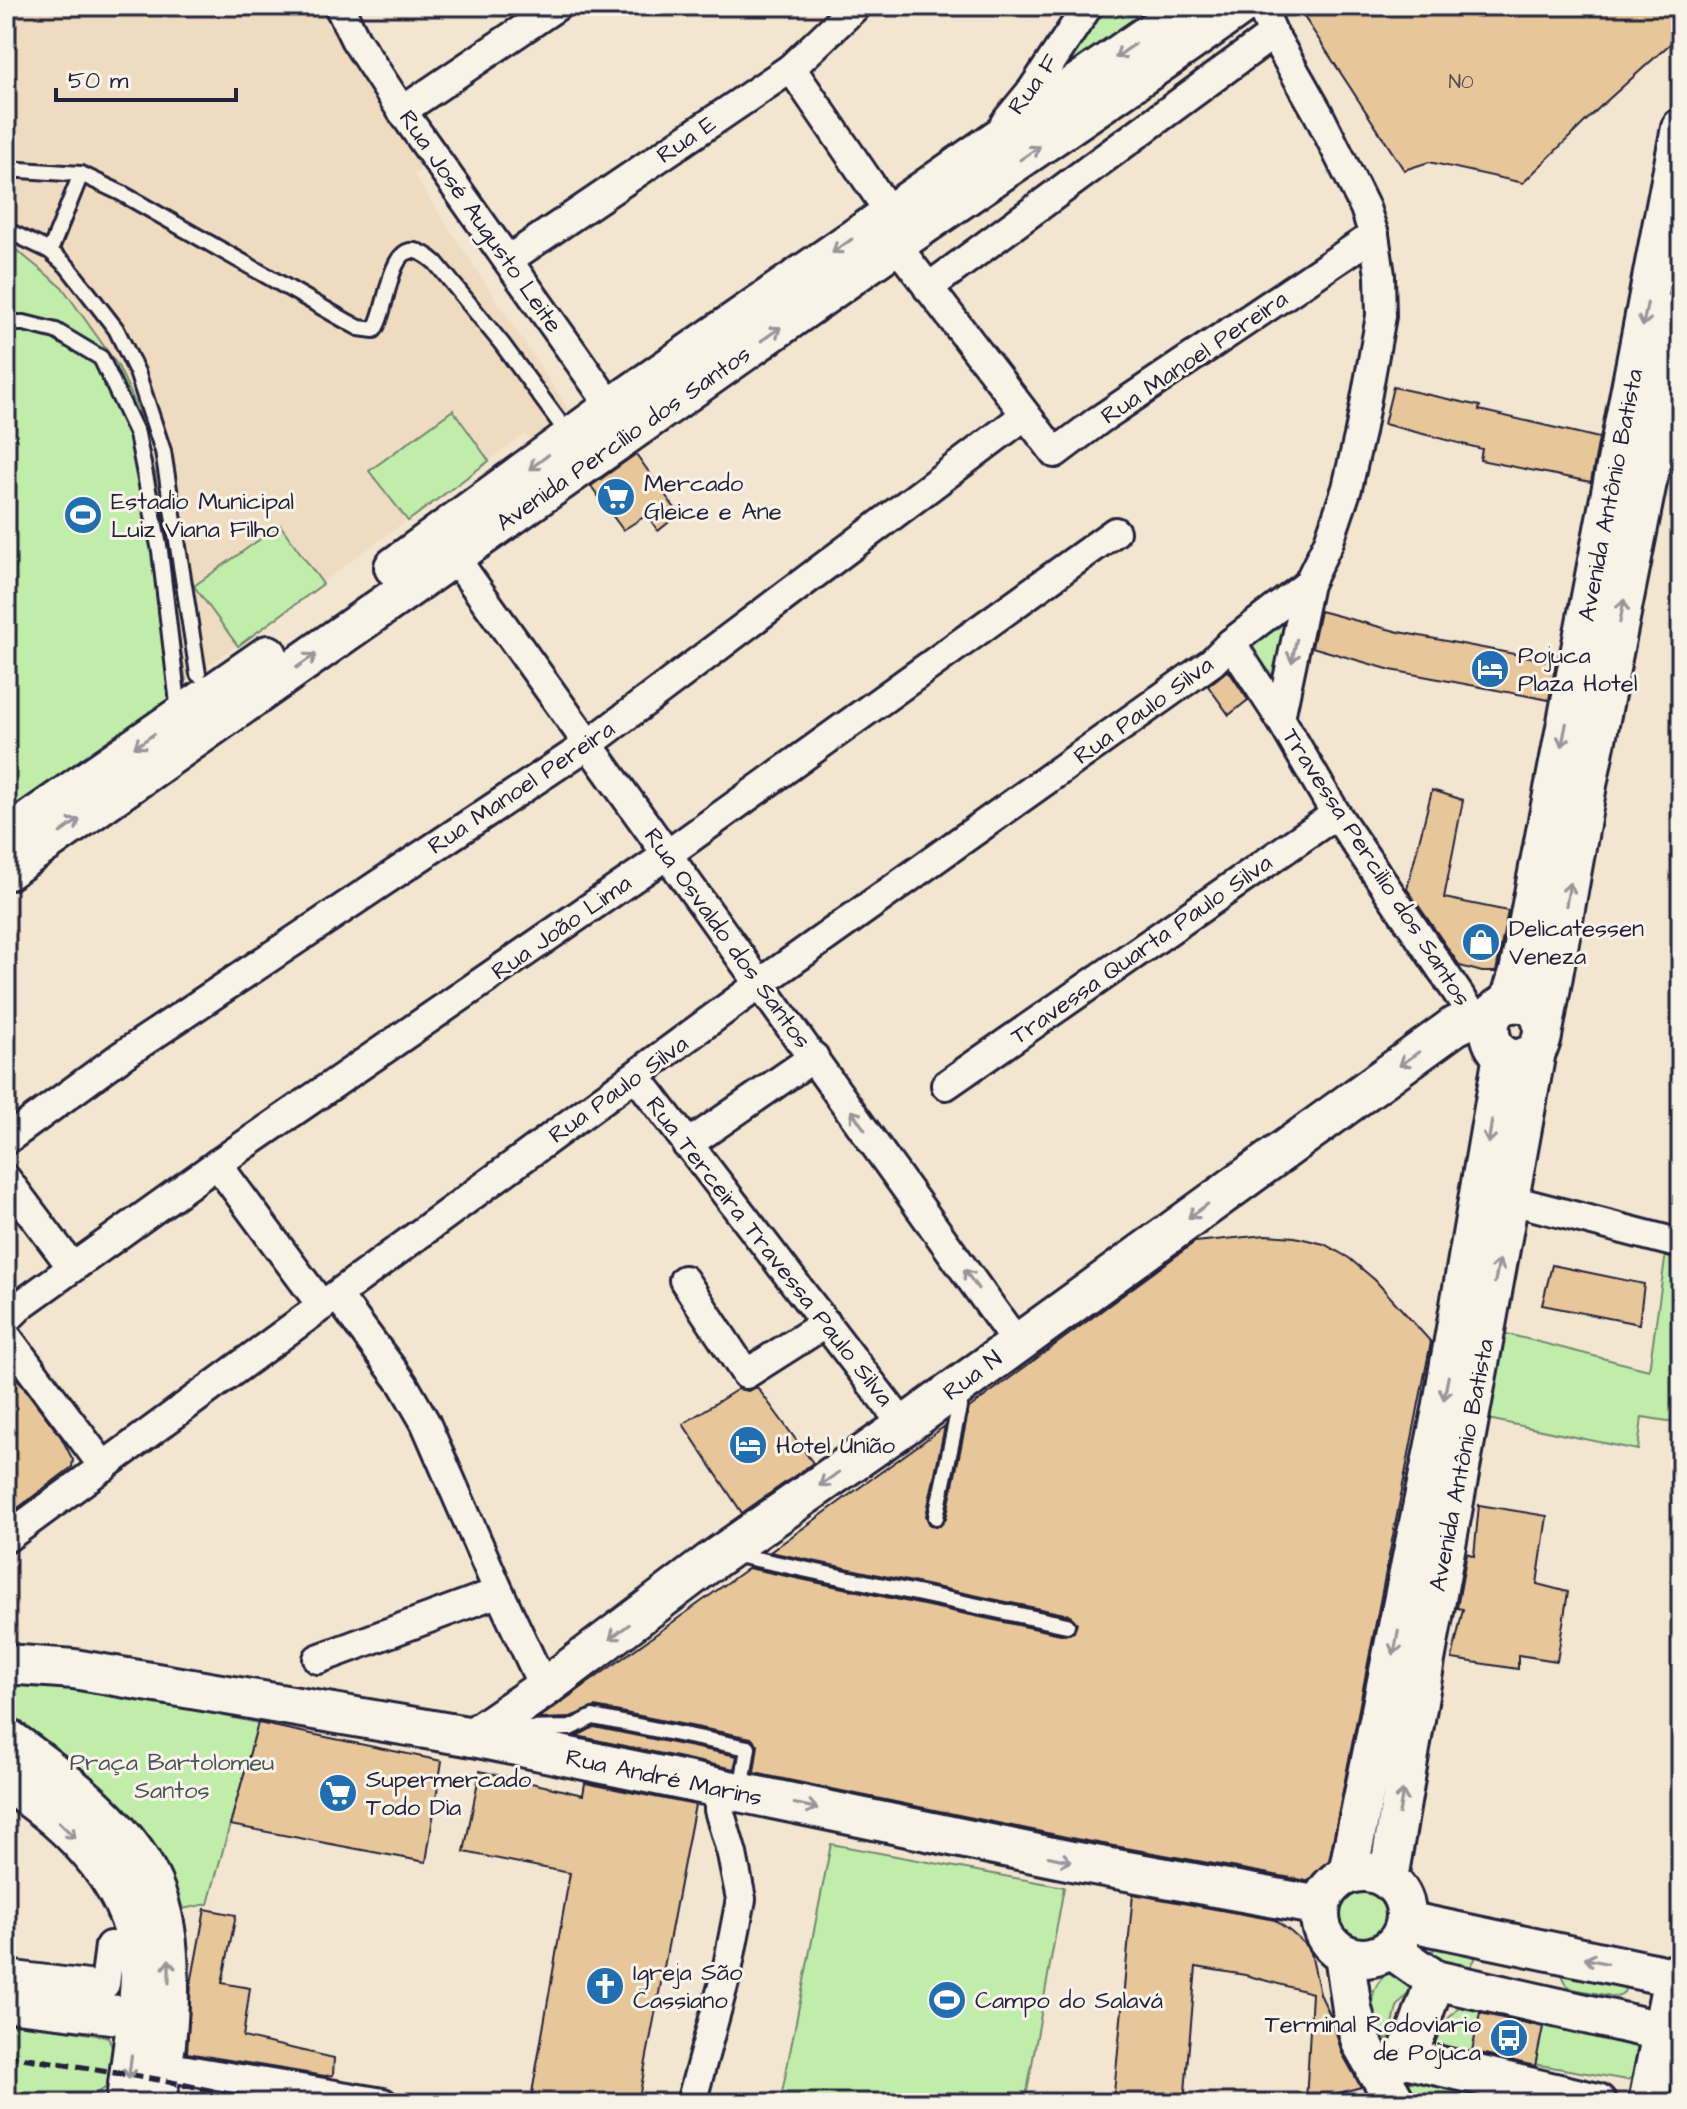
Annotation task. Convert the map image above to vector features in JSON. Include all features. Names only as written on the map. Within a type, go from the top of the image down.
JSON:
[{"type":"street","name":"Rua José Augusto Leite","points":[[339,6],[355,39],[402,111],[620,420]]},
{"type":"street","points":[[402,111],[557,6]]},
{"type":"street","name":"Rua E","points":[[508,260],[791,68],[856,6]]},
{"type":"street","name":"Rua F","points":[[980,170],[1088,6]]},
{"type":"street","name":"Avenida Percílio dos Santos","points":[[6,871],[248,685],[445,548],[620,420],[980,170],[1189,6]]},
{"type":"street","name":"Avenida Percílio dos Santos","points":[[980,170],[1113,97],[1241,6]]},
{"type":"street","name":"Rua Paulo Silva","points":[[1261,6],[1365,208],[1374,235],[1380,275],[1381,316],[1347,488],[1329,541],[1308,584],[1280,718]]},
{"type":"street","points":[[928,288],[1273,34]]},
{"type":"street","points":[[791,68],[893,229]]},
{"type":"street","name":"Avenida Antônio Batista","points":[[1388,1879],[1425,1660],[1472,1326],[1509,1029],[1669,261],[1681,128]]},
{"type":"street","name":"Rua Manoel Pereira","points":[[893,229],[928,288],[1055,453],[1099,420],[1374,235]]},
{"type":"street","name":"Avenida Antônio Batista","points":[[1348,1873],[1472,1326],[1511,1200],[1509,1029],[1587,785],[1681,310]]},
{"type":"street","name":"Rua Manoel Pereira","points":[[6,1140],[120,1057],[589,744],[1024,416]]},
{"type":"street","name":"Avenida Percílio dos Santos","points":[[445,548],[571,438],[620,420]]},
{"type":"street","name":"Rua João Lima","points":[[7,1332],[22,1304],[72,1267],[668,854],[1115,532]]},
{"type":"street","name":"Rua Osvaldo dos Santos","points":[[445,548],[761,983],[1016,1342]]},
{"type":"street","name":"Rua Paulo Silva","points":[[6,1538],[761,983],[1212,662],[1231,643],[1308,584]]},
{"type":"street","name":"Rua Paulo Silva","points":[[1231,643],[1280,718]]},
{"type":"street","name":"Avenida Percílio dos Santos","points":[[6,837],[180,717],[248,685]]},
{"type":"street","name":"Travessa Percilio dos Santos","points":[[1280,718],[1336,814],[1509,1029]]},
{"type":"street","name":"Travessa Quarta Paulo Silva","points":[[946,1085],[1336,814]]},
{"type":"street","name":"Rua N","points":[[533,1717],[724,1553],[1455,1026],[1509,1029]]},
{"type":"street","points":[[687,1145],[814,1057]]},
{"type":"street","name":"Rua Terceira Travessa Paulo Silva","points":[[636,1076],[904,1426]]},
{"type":"street","points":[[217,1164],[403,1384],[425,1422],[499,1592],[533,1717]]},
{"type":"street","points":[[6,1179],[72,1267]]},
{"type":"street","points":[[1511,1200],[1681,1244]]},
{"type":"street","points":[[684,1280],[746,1374],[826,1323]]},
{"type":"street","points":[[7,1332],[104,1467]]},
{"type":"street","points":[[318,1659],[499,1592]]},
{"type":"street","name":"Rua André Marins","points":[[6,1664],[74,1669],[473,1737],[533,1717],[730,1790],[1072,1861],[1320,1906]]},
{"type":"street","points":[[6,1737],[92,1805],[131,1848],[155,1889],[169,1949],[153,2018],[126,2103]]},
{"type":"street","points":[[6,1782],[26,1794],[66,1828],[103,1867],[122,1900],[163,2066],[154,2103]]},
{"type":"street","points":[[691,2103],[727,1971],[741,1899],[719,1810],[730,1790]]},
{"type":"street","points":[[1648,2103],[1661,2031],[1677,1978],[1531,1948],[1399,1935],[1368,1958],[1344,1954],[1332,1946],[1324,1934],[1320,1906],[1326,1892],[1348,1873],[1375,1873],[1388,1879],[1403,1897],[1399,1935],[1435,1980],[1661,2031]]},
{"type":"street","points":[[6,1975],[96,1986],[105,1984],[107,1979],[110,1946],[135,1947]]},
{"type":"street","points":[[1521,1998],[1531,1948]]},
{"type":"street","points":[[1344,1954],[1352,2009],[1361,2042],[1390,2065],[1597,2103]]},
{"type":"street","points":[[1396,2103],[1390,2065],[1435,1980]]},
{"type":"street","points":[[6,2002],[153,2018]]},
{"type":"street","points":[[163,2066],[383,2103]]},
{"type":"lane","points":[[6,169],[81,174],[121,193],[368,331],[374,330],[380,321],[392,268],[399,258],[415,251],[424,253],[502,344],[571,438]]},
{"type":"lane","points":[[50,251],[81,174]]},
{"type":"lane","points":[[6,230],[50,251],[67,266],[116,329],[137,372],[163,451],[198,674]]},
{"type":"lane","points":[[6,323],[24,323],[56,331],[101,358],[137,434],[160,551],[180,717]]},
{"type":"lane","points":[[936,1517],[965,1381]]},
{"type":"lane","points":[[724,1553],[1067,1625]]},
{"type":"shaded area","points":[[6,6],[327,6],[425,166],[414,175],[574,418],[536,447],[525,434],[186,682],[155,474],[138,409],[62,287],[6,245]]},
{"type":"green space","points":[[1104,6],[1167,6],[1047,93]]},
{"type":"green space","name":"Estadio Municipal Luiz Viana Filho","points":[[6,245],[62,287],[118,366],[138,409],[155,474],[187,689],[6,816]]},
{"type":"green space","points":[[453,410],[489,461],[408,521],[369,471]]},
{"type":"green space","points":[[280,525],[323,584],[238,646],[194,586]]},
{"type":"green space","points":[[1285,616],[1279,694],[1251,647]]},
{"type":"green space","points":[[1666,1253],[1681,1256],[1681,1423],[1642,1417],[1638,1450],[1483,1418],[1499,1332],[1649,1370]]},
{"type":"green space","name":"Praça Bartolomeu Santos","points":[[6,1670],[258,1723],[208,1904],[172,1911],[6,1720]]},
{"type":"green space","name":"Campo do Salavá","points":[[831,1844],[1064,1887],[1025,2103],[780,2103]]},
{"type":"green space","points":[[1362,1885],[1374,1887],[1383,1894],[1390,1903],[1390,1927],[1383,1936],[1374,1943],[1362,1945],[1350,1943],[1341,1936],[1334,1927],[1332,1915],[1334,1903],[1341,1894],[1350,1887]]},
{"type":"green space","points":[[1438,1946],[1474,1950],[1475,1959],[1471,1966],[1449,1966],[1432,1958],[1433,1950]]},
{"type":"green space","points":[[1569,1965],[1627,1985],[1617,1997],[1573,1989],[1561,1973]]},
{"type":"green space","points":[[1390,1970],[1410,1979],[1412,1988],[1397,2007],[1390,2038],[1383,2040],[1373,2021],[1372,1998],[1378,1983]]},
{"type":"green space","points":[[1468,1998],[1636,2043],[1640,2049],[1636,2075],[1627,2080],[1423,2045]]},
{"type":"green space","points":[[6,2020],[108,2037],[115,2060],[113,2078],[103,2089],[88,2096],[48,2100],[6,2096]]},
{"type":"green space","points":[[1416,2075],[1528,2103],[1414,2103],[1409,2084]]},
{"type":"building","points":[[1297,6],[1681,6],[1681,34],[1600,107],[1523,183],[1429,162],[1404,170]]},
{"type":"building","points":[[1393,387],[1480,406],[1479,410],[1599,438],[1591,482],[1480,460],[1482,449],[1384,424]]},
{"type":"building","points":[[636,454],[679,514],[658,531],[647,515],[623,530],[591,486]]},
{"type":"building","points":[[1320,611],[1399,632],[1556,662],[1549,700],[1391,670],[1312,647]]},
{"type":"building","points":[[1228,670],[1248,700],[1229,715],[1208,686]]},
{"type":"building","points":[[1432,790],[1463,800],[1444,898],[1508,911],[1496,972],[1460,966],[1407,889]]},
{"type":"building","points":[[1266,1235],[1295,1237],[1324,1244],[1349,1258],[1375,1280],[1431,1342],[1327,1872],[1308,1881],[1076,1839],[754,1773],[758,1745],[751,1738],[595,1707],[568,1718],[538,1719],[748,1568],[1065,1635],[1074,1632],[1077,1623],[1069,1615],[770,1552],[945,1426],[926,1516],[930,1525],[940,1526],[946,1519],[969,1408],[1195,1242]]},
{"type":"building","points":[[1552,1265],[1644,1284],[1639,1324],[1542,1305]]},
{"type":"building","points":[[6,1364],[61,1437],[73,1460],[72,1467],[6,1517]]},
{"type":"building","name":"Hotel União","points":[[757,1387],[813,1463],[742,1513],[683,1424],[738,1389],[748,1391]]},
{"type":"building","points":[[1479,1505],[1547,1516],[1537,1584],[1568,1592],[1557,1661],[1518,1655],[1518,1669],[1452,1659],[1463,1609],[1457,1608],[1467,1553],[1474,1556]]},
{"type":"building","name":"Supermercado Todo Dia","points":[[258,1723],[442,1761],[426,1862],[230,1825]]},
{"type":"building","points":[[594,1727],[737,1756],[734,1769],[577,1736]]},
{"type":"building","name":"Igreja São Cassiano","points":[[480,1771],[583,1795],[585,1783],[695,1805],[638,2103],[555,2103],[531,2099],[570,1873],[464,1852]]},
{"type":"building","points":[[1133,1894],[1275,1920],[1291,1932],[1310,1949],[1320,1994],[1332,2019],[1342,2053],[1361,2087],[1306,2102],[1312,1993],[1245,1975],[1196,1967],[1184,2103],[1113,2103]]},
{"type":"building","points":[[205,1909],[236,1915],[222,1983],[250,1988],[243,2037],[334,2058],[333,2075],[187,2053],[191,1984]]},
{"type":"building","points":[[1480,2013],[1543,2027],[1535,2066],[1472,2051]]},
{"type":"railway","points":[[6,2055],[161,2080],[267,2103]]},
{"type":"place","name":"Mercado Gleice e Ane","points":[[616,497]]},
{"type":"place","name":"Estadio Municipal Luiz Viana Filho","points":[[83,515]]},
{"type":"place","name":"Pojuca Plaza Hotel","points":[[1490,669]]},
{"type":"place","name":"Delicatessen Veneza","points":[[1481,942]]},
{"type":"place","name":"Hotel União","points":[[748,1445]]},
{"type":"place","name":"Supermercado Todo Dia","points":[[338,1793]]},
{"type":"place","name":"Igreja São Cassiano","points":[[605,1986]]},
{"type":"place","name":"Campo do Salavá","points":[[947,2000]]},
{"type":"place","name":"Terminal Rodoviario de Pojuca","points":[[1509,2038]]}]
